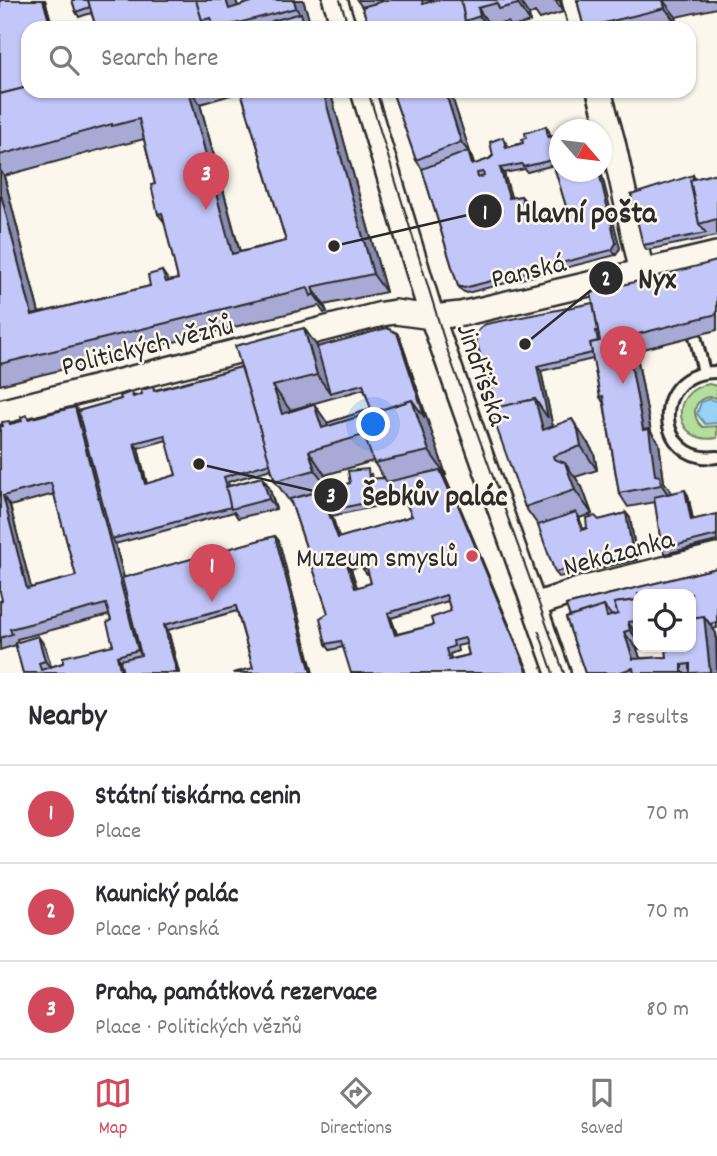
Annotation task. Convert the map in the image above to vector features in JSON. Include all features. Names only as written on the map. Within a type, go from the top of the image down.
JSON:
[{"type":"street","points":[[335,0],[342,21]]},
{"type":"street","points":[[574,0],[580,21]]},
{"type":"street","name":"Jindřišská","points":[[365,98],[432,317],[558,673]]},
{"type":"street","points":[[601,98],[642,274]]},
{"type":"street","name":"Panská","points":[[432,317],[461,314],[642,274],[677,269],[717,254]]},
{"type":"street","name":"Politických vězňů","points":[[0,412],[382,314],[395,312],[432,317]]},
{"type":"street","name":"Nekázanka","points":[[535,605],[581,589],[717,556]]},
{"type":"lane","points":[[611,182],[626,244],[642,274]]},
{"type":"lane","points":[[695,336],[705,372]]},
{"type":"lane","points":[[717,372],[690,376],[674,391],[667,412],[668,427],[685,450],[699,456],[717,457]]},
{"type":"green space","points":[[709,384],[717,386],[717,398],[704,398],[695,411],[698,422],[703,427],[717,426],[717,438],[703,438],[692,434],[681,417],[686,397],[695,389]]},
{"type":"water","points":[[709,399],[717,401],[717,423],[705,424],[697,414],[701,402]]},
{"type":"building","points":[[0,0],[43,0],[49,21],[21,21],[21,89],[0,94]]},
{"type":"building","points":[[72,0],[88,0],[90,7],[76,12]]},
{"type":"building","points":[[88,0],[196,0],[202,21],[94,21]]},
{"type":"building","points":[[196,0],[226,0],[229,9],[252,2],[251,0],[294,0],[296,8],[246,21],[212,21],[211,18],[202,20]]},
{"type":"building","points":[[387,0],[422,0],[423,4],[436,0],[461,0],[465,21],[367,21],[362,7]]},
{"type":"building","points":[[461,0],[517,0],[518,4],[499,9],[497,3],[478,8],[480,16],[465,21]]},
{"type":"building","points":[[577,0],[663,0],[665,8],[612,21],[582,21]]},
{"type":"building","points":[[301,13],[303,21],[272,21]]},
{"type":"building","points":[[21,89],[21,98],[191,98],[232,254],[286,241],[243,98],[325,98],[373,274],[312,287],[314,294],[311,296],[308,288],[0,364],[0,191],[32,315],[150,286],[148,275],[162,271],[166,282],[178,279],[162,213],[158,214],[151,185],[155,184],[139,119],[0,155],[0,94]]},
{"type":"building","points":[[394,98],[447,98],[461,142],[416,160]]},
{"type":"building","points":[[546,126],[549,161],[523,167],[522,164],[500,168],[509,198],[521,196],[526,214],[544,212],[545,218],[568,213],[559,182],[601,182],[616,243],[612,250],[464,288],[458,286],[422,169],[468,151],[472,165],[493,156],[490,142],[503,137],[506,148],[523,143],[522,139],[526,138],[525,133]],"holes":[[[484,201],[491,204],[498,202],[502,211],[489,216],[491,224],[483,227],[477,206]]]},
{"type":"building","points":[[717,173],[717,219],[699,224],[690,180]]},
{"type":"building","points":[[693,175],[690,180],[699,224],[706,233],[643,245],[631,195]]},
{"type":"building","points":[[717,261],[717,314],[626,337],[643,430],[649,429],[655,475],[660,476],[661,485],[619,493],[603,396],[600,397],[590,343],[600,341],[591,293]]},
{"type":"building","points":[[593,303],[598,341],[590,343],[592,353],[537,366],[548,418],[535,399],[497,408],[476,341],[481,327]]},
{"type":"building","points":[[304,328],[317,375],[273,386],[282,414],[314,404],[322,428],[412,400],[429,451],[374,463],[364,435],[309,451],[315,470],[275,481],[235,346]]},
{"type":"building","points":[[387,328],[397,333],[425,418],[412,400],[328,426],[327,423],[371,409],[363,384],[330,393],[317,347]]},
{"type":"building","points":[[241,367],[270,463],[224,477],[231,507],[112,539],[78,411],[121,399],[120,396],[131,392],[133,397],[142,394],[141,390],[153,387],[154,391]],"holes":[[[165,435],[176,475],[145,484],[134,443]]]},
{"type":"building","points":[[535,399],[543,430],[572,419],[578,430],[581,446],[553,456],[565,463],[575,490],[525,507],[490,409]]},
{"type":"building","points":[[75,407],[138,650],[117,656],[121,673],[23,673],[15,643],[38,636],[45,661],[39,663],[41,670],[63,663],[63,657],[113,645],[107,623],[111,620],[106,604],[10,629],[12,634],[0,638],[0,427],[3,426],[2,422],[9,421],[10,424],[22,421],[21,417],[27,415],[28,419]],"holes":[[[51,483],[76,576],[27,589],[3,496]]]},
{"type":"building","points":[[368,469],[369,479],[384,478],[387,482],[440,470],[453,499],[456,500],[528,673],[351,673],[341,641],[326,644],[320,618],[328,613],[290,499],[350,483],[348,471]],"holes":[[[402,495],[412,516],[338,538],[328,511]],[[361,559],[371,583],[355,588],[347,564]],[[446,595],[451,611],[431,618],[433,625],[395,635],[388,613]],[[465,638],[469,655],[449,660],[446,649],[454,646],[453,641]]]},
{"type":"building","points":[[262,477],[269,499],[231,509],[226,487]]},
{"type":"building","points":[[685,490],[691,520],[717,514],[717,535],[662,549],[654,497]]},
{"type":"building","points":[[576,512],[582,530],[587,528],[586,518],[595,516],[599,520],[626,513],[633,555],[555,572],[538,525]]},
{"type":"building","points":[[275,536],[311,673],[233,673],[253,668],[236,606],[164,625],[177,673],[123,673],[120,660],[141,655],[122,578]]},
{"type":"building","points":[[717,568],[717,622],[710,624],[704,616],[696,617],[696,589],[633,589],[633,601],[614,603],[618,614],[612,616],[604,606],[570,617],[566,605]]},
{"type":"building","points":[[633,601],[633,622],[628,622],[630,630],[624,632],[633,659],[667,657],[666,652],[696,652],[696,617],[704,616],[710,672],[690,673],[690,664],[682,665],[682,673],[634,673],[633,668],[617,673],[585,673],[566,618],[604,606],[607,617],[618,614],[614,603]]},
{"type":"tram line","points":[[340,0],[347,21]]},
{"type":"tram line","points":[[370,98],[449,355],[564,673]]},
{"type":"tram line","points":[[539,632],[553,673]]},
{"type":"place","name":"Praha, památková rezervace","points":[[206,210]]},
{"type":"place","name":"Hlavní pošta","points":[[334,246]]},
{"type":"place","name":"Nyx","points":[[525,344]]},
{"type":"place","name":"Kaunický palác","points":[[623,384]]},
{"type":"place","name":"Šebkův palác","points":[[199,464]]},
{"type":"place","name":"Muzeum smyslů","points":[[472,556]]},
{"type":"place","name":"Státní tiskárna cenin","points":[[212,602]]}]
